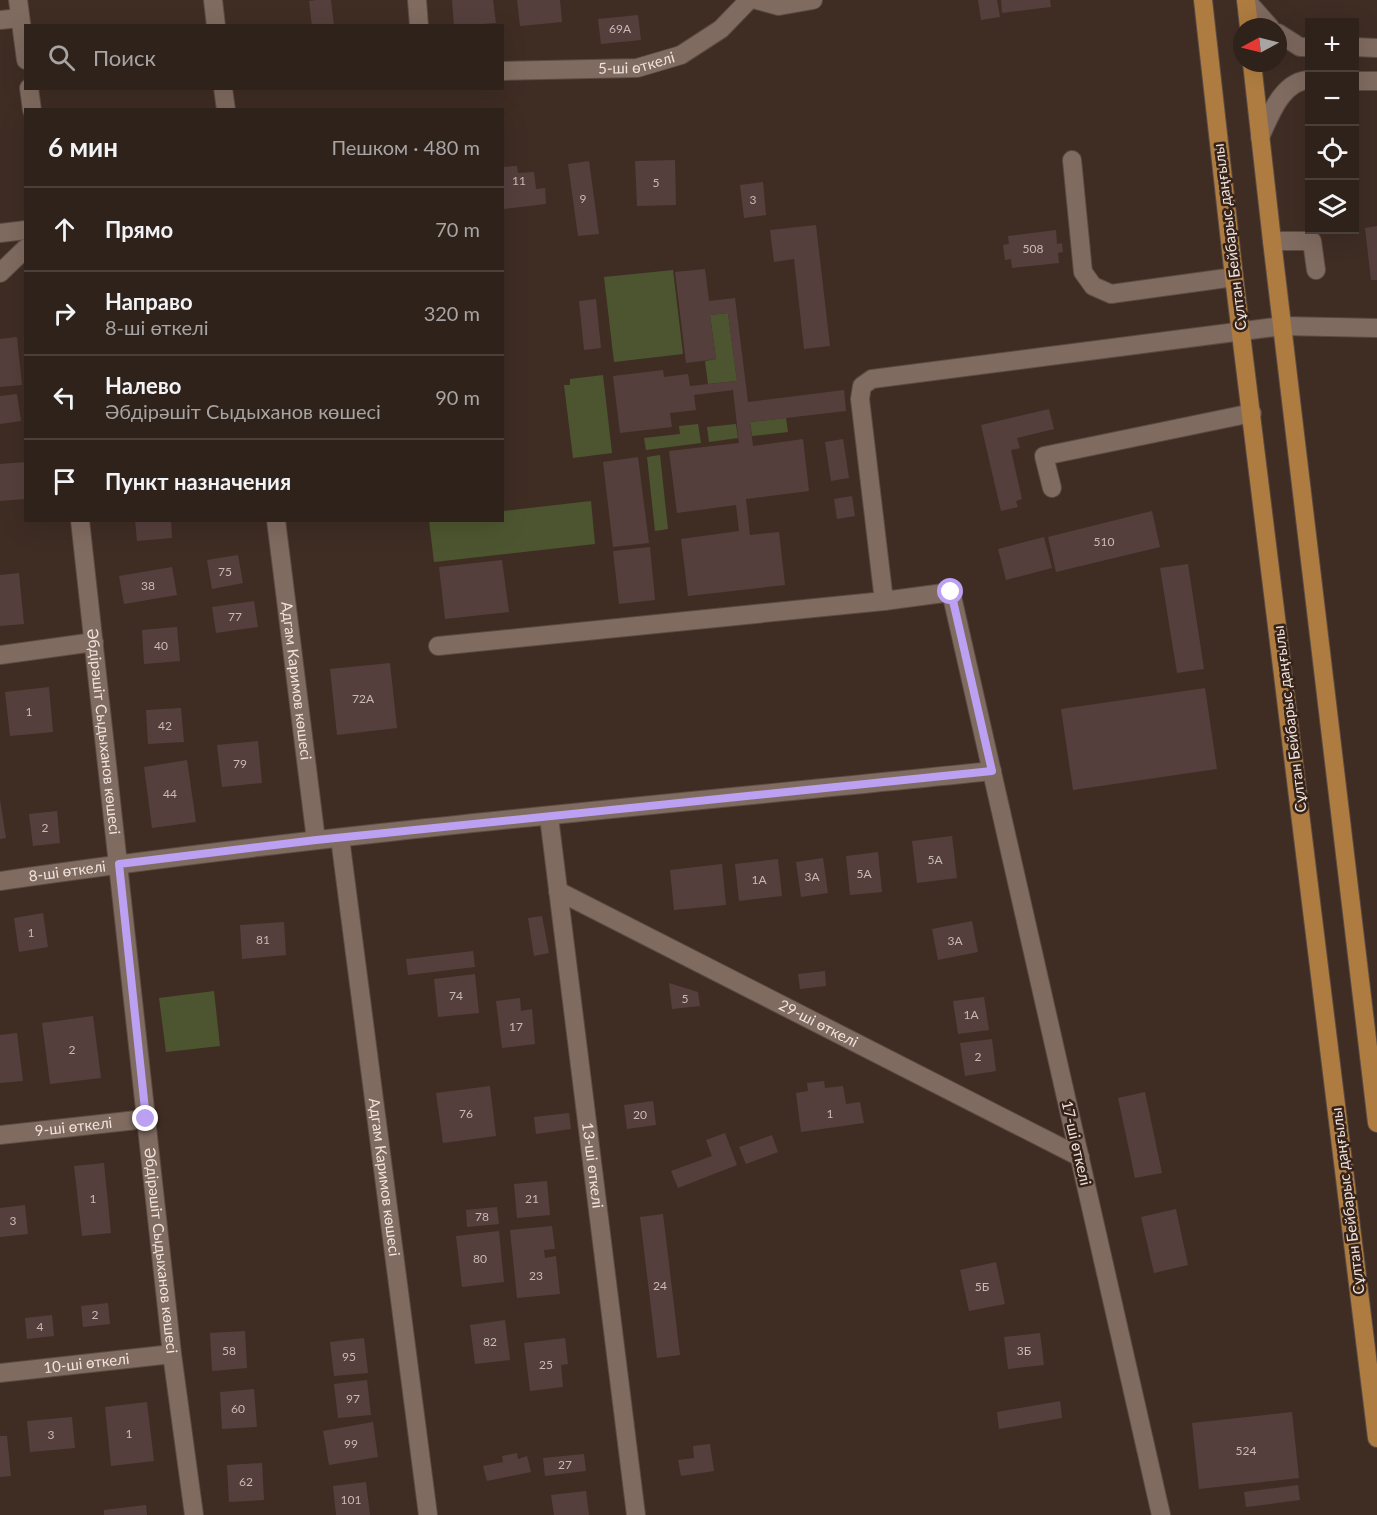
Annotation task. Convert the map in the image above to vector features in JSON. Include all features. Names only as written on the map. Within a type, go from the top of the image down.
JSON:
[{"type":"main road","name":"Сұлтан Бейбарыс даңғылы","points":[[1203,0],[1234,277],[1377,1438]]},
{"type":"main road","points":[[1246,0],[1248,18]]},
{"type":"main road","points":[[1253,72],[1377,1123]]},
{"type":"street","points":[[18,0],[24,46]]},
{"type":"street","points":[[213,0],[216,24]]},
{"type":"street","points":[[417,0],[419,24]]},
{"type":"street","name":"5-ші өткелі","points":[[504,71],[637,68],[648,65],[681,55],[691,49],[721,29],[749,0]]},
{"type":"street","points":[[757,0],[779,6],[813,0]]},
{"type":"street","points":[[1246,0],[1262,18]]},
{"type":"street","points":[[0,20],[20,18]]},
{"type":"street","points":[[1287,39],[1300,47],[1305,47]]},
{"type":"street","points":[[1359,47],[1377,48]]},
{"type":"street","points":[[1260,137],[1279,97],[1301,80],[1305,80]]},
{"type":"street","points":[[1359,81],[1377,81]]},
{"type":"street","points":[[29,90],[32,108]]},
{"type":"street","points":[[223,90],[226,108]]},
{"type":"street","points":[[1072,160],[1083,272],[1093,286],[1111,294],[1234,277]]},
{"type":"street","points":[[0,233],[24,230]]},
{"type":"street","points":[[1272,241],[1312,242],[1316,270]]},
{"type":"street","points":[[0,273],[24,250]]},
{"type":"street","points":[[438,646],[884,601],[860,399],[862,386],[872,379],[1242,330],[1282,326],[1377,328]]},
{"type":"street","points":[[1052,488],[1044,456],[1252,413]]},
{"type":"street","name":"Әбдірәшіт Сыдыханов көшесі","points":[[80,522],[172,1354],[194,1515]]},
{"type":"street","name":"Адгам Каримов көшесі","points":[[276,522],[316,840]]},
{"type":"street","name":"17-ші өткелі","points":[[884,601],[951,592],[1161,1515]]},
{"type":"street","points":[[0,655],[94,642]]},
{"type":"street","name":"8-ші өткелі","points":[[0,881],[316,840],[992,771]]},
{"type":"street","name":"13-ші өткелі","points":[[549,817],[636,1515]]},
{"type":"street","name":"Адгам Каримов көшесі","points":[[340,838],[428,1515]]},
{"type":"street","name":"29-ші өткелі","points":[[558,891],[1080,1157]]},
{"type":"street","name":"9-ші өткелі","points":[[0,1135],[146,1119]]},
{"type":"street","name":"10-ші өткелі","points":[[0,1372],[172,1354]]},
{"type":"green space","points":[[673,270],[683,354],[614,362],[604,277]]},
{"type":"green space","points":[[728,313],[737,381],[708,384],[705,361],[716,359],[710,315]]},
{"type":"green space","points":[[603,375],[612,453],[573,458],[564,385],[570,385],[570,379]]},
{"type":"green space","points":[[786,418],[788,432],[752,436],[750,422]]},
{"type":"green space","points":[[698,424],[701,443],[646,450],[644,438],[680,434],[679,426]]},
{"type":"green space","points":[[736,424],[738,438],[709,442],[707,427]]},
{"type":"green space","points":[[660,455],[668,529],[655,531],[647,457]]},
{"type":"green space","points":[[591,501],[595,544],[434,562],[429,522],[504,522],[504,511]]},
{"type":"green space","points":[[214,991],[220,1046],[166,1052],[159,998]]},
{"type":"building","points":[[331,0],[334,24],[312,24],[309,1]]},
{"type":"building","points":[[452,0],[493,0],[496,23],[454,24]]},
{"type":"building","points":[[517,0],[560,0],[562,22],[520,26]]},
{"type":"building","points":[[978,0],[997,0],[1000,17],[981,20]]},
{"type":"building","points":[[1001,0],[1050,0],[1051,7],[1002,13]]},
{"type":"building","points":[[638,15],[641,40],[601,44],[598,19]]},
{"type":"building","points":[[675,160],[676,205],[637,206],[635,161]]},
{"type":"building","points":[[589,161],[599,234],[578,236],[568,164]]},
{"type":"building","points":[[517,166],[518,173],[534,172],[536,189],[545,188],[546,204],[504,209],[504,167]]},
{"type":"building","points":[[763,182],[766,215],[744,218],[740,185]]},
{"type":"building","points":[[816,225],[830,346],[804,349],[794,259],[774,262],[770,230]]},
{"type":"building","points":[[1377,226],[1377,280],[1371,280],[1365,228]]},
{"type":"building","points":[[1056,230],[1057,244],[1062,243],[1063,252],[1058,253],[1059,263],[1012,268],[1011,259],[1005,260],[1003,245],[1009,244],[1008,236]]},
{"type":"building","points":[[705,269],[709,301],[735,298],[748,402],[844,390],[846,411],[750,422],[753,446],[803,439],[809,491],[746,499],[750,535],[779,532],[785,585],[688,596],[681,539],[739,531],[736,505],[677,513],[669,451],[739,443],[733,390],[694,395],[696,410],[670,413],[672,427],[620,433],[613,376],[663,370],[664,377],[688,374],[690,386],[737,381],[728,313],[710,315],[716,359],[686,363],[675,272]]},
{"type":"building","points":[[596,299],[601,348],[584,350],[579,301]]},
{"type":"building","points":[[17,337],[22,385],[0,387],[0,339]]},
{"type":"building","points":[[17,394],[21,421],[0,424],[0,396]]},
{"type":"building","points":[[1049,409],[1054,429],[1017,438],[1020,448],[1011,450],[1022,499],[1016,501],[1018,507],[1001,511],[981,425]]},
{"type":"building","points":[[843,439],[849,478],[831,481],[825,442]]},
{"type":"building","points":[[638,457],[649,543],[613,547],[603,462]]},
{"type":"building","points":[[24,462],[24,499],[0,501],[0,464]]},
{"type":"building","points":[[852,496],[855,516],[837,519],[834,499]]},
{"type":"building","points":[[1152,511],[1160,547],[1056,572],[1048,537]]},
{"type":"building","points":[[135,522],[171,522],[172,538],[137,541]]},
{"type":"building","points":[[1044,537],[1052,568],[1006,580],[998,549]]},
{"type":"building","points":[[650,547],[655,600],[619,604],[613,551]]},
{"type":"building","points":[[238,555],[243,583],[212,589],[207,560]]},
{"type":"building","points":[[502,560],[509,612],[445,619],[439,567]]},
{"type":"building","points":[[1188,564],[1204,669],[1177,673],[1160,568]]},
{"type":"building","points":[[172,567],[177,595],[124,604],[119,576]]},
{"type":"building","points":[[19,573],[24,624],[0,626],[0,575]]},
{"type":"building","points":[[254,601],[258,627],[216,633],[212,607]]},
{"type":"building","points":[[177,627],[180,661],[144,664],[142,630]]},
{"type":"building","points":[[390,663],[397,728],[337,735],[330,669]]},
{"type":"building","points":[[49,687],[53,732],[10,736],[5,692]]},
{"type":"building","points":[[1205,688],[1217,769],[1073,790],[1061,709]]},
{"type":"building","points":[[181,708],[184,742],[148,744],[146,710]]},
{"type":"building","points":[[258,741],[262,783],[222,787],[217,745]]},
{"type":"building","points":[[187,760],[196,822],[152,828],[144,767]]},
{"type":"building","points":[[0,800],[6,838],[0,839]]},
{"type":"building","points":[[57,811],[60,843],[33,846],[29,814]]},
{"type":"building","points":[[952,836],[957,878],[917,883],[912,841]]},
{"type":"building","points":[[878,852],[882,892],[850,895],[846,856]]},
{"type":"building","points":[[823,858],[828,893],[801,897],[796,862]]},
{"type":"building","points":[[778,859],[782,896],[739,901],[735,864]]},
{"type":"building","points":[[722,864],[726,905],[674,910],[670,870]]},
{"type":"building","points":[[43,913],[48,947],[19,952],[14,918]]},
{"type":"building","points":[[542,916],[549,953],[534,956],[528,918]]},
{"type":"building","points":[[972,921],[978,952],[938,960],[932,929]]},
{"type":"building","points":[[284,922],[286,955],[242,959],[240,925]]},
{"type":"building","points":[[473,951],[475,967],[408,975],[406,959]]},
{"type":"building","points":[[825,971],[826,986],[800,989],[798,974]]},
{"type":"building","points":[[475,974],[479,1013],[438,1017],[434,979]]},
{"type":"building","points":[[669,983],[698,992],[700,1006],[672,1009]]},
{"type":"building","points":[[984,997],[989,1030],[958,1034],[953,1001]]},
{"type":"building","points":[[520,998],[521,1011],[532,1009],[535,1044],[502,1048],[496,1001]]},
{"type":"building","points":[[93,1016],[101,1078],[50,1084],[42,1023]]},
{"type":"building","points":[[17,1033],[23,1081],[0,1083],[0,1035]]},
{"type":"building","points":[[992,1039],[996,1071],[965,1076],[960,1043]]},
{"type":"building","points":[[824,1081],[825,1088],[843,1086],[846,1104],[860,1102],[864,1123],[801,1132],[796,1093],[808,1091],[807,1083]]},
{"type":"building","points":[[490,1086],[496,1136],[443,1143],[436,1093]]},
{"type":"building","points":[[1145,1092],[1162,1173],[1135,1178],[1118,1098]]},
{"type":"building","points":[[653,1101],[656,1125],[627,1129],[624,1105]]},
{"type":"building","points":[[569,1113],[571,1129],[536,1134],[534,1117]]},
{"type":"building","points":[[725,1133],[737,1165],[678,1188],[671,1171],[712,1156],[706,1140]]},
{"type":"building","points":[[772,1135],[778,1152],[746,1164],[739,1147]]},
{"type":"building","points":[[104,1163],[111,1233],[82,1236],[74,1166]]},
{"type":"building","points":[[547,1181],[550,1215],[517,1218],[514,1184]]},
{"type":"building","points":[[25,1205],[28,1234],[0,1237],[0,1208]]},
{"type":"building","points":[[497,1207],[499,1224],[467,1227],[466,1210]]},
{"type":"building","points":[[1176,1209],[1188,1265],[1154,1273],[1141,1217]]},
{"type":"building","points":[[663,1214],[680,1355],[657,1358],[640,1217]]},
{"type":"building","points":[[552,1226],[555,1249],[544,1250],[545,1258],[556,1256],[560,1294],[517,1298],[510,1230]]},
{"type":"building","points":[[499,1231],[504,1282],[462,1287],[456,1236]]},
{"type":"building","points":[[996,1262],[1005,1304],[969,1311],[960,1270]]},
{"type":"building","points":[[108,1303],[110,1324],[83,1327],[81,1306]]},
{"type":"building","points":[[52,1315],[54,1336],[27,1339],[25,1318]]},
{"type":"building","points":[[505,1320],[510,1360],[475,1364],[470,1325]]},
{"type":"building","points":[[245,1331],[247,1368],[212,1371],[210,1333]]},
{"type":"building","points":[[1040,1333],[1044,1365],[1008,1369],[1004,1337]]},
{"type":"building","points":[[364,1338],[368,1373],[334,1376],[330,1342]]},
{"type":"building","points":[[565,1338],[568,1364],[561,1365],[563,1387],[530,1391],[524,1343]]},
{"type":"building","points":[[367,1380],[371,1415],[338,1418],[334,1384]]},
{"type":"building","points":[[254,1389],[257,1427],[222,1429],[220,1392]]},
{"type":"building","points":[[1060,1401],[1062,1418],[999,1429],[997,1412]]},
{"type":"building","points":[[147,1402],[154,1461],[111,1466],[105,1407]]},
{"type":"building","points":[[1292,1412],[1299,1478],[1199,1489],[1192,1423]]},
{"type":"building","points":[[72,1417],[75,1448],[30,1452],[27,1421]]},
{"type":"building","points":[[373,1422],[378,1457],[329,1465],[323,1431]]},
{"type":"building","points":[[0,1436],[7,1436],[11,1476],[0,1477]]},
{"type":"building","points":[[710,1444],[714,1471],[681,1476],[678,1460],[694,1458],[693,1446]]},
{"type":"building","points":[[517,1453],[518,1459],[527,1456],[531,1472],[487,1481],[483,1466],[503,1462],[502,1456]]},
{"type":"building","points":[[584,1454],[586,1471],[545,1476],[543,1458]]},
{"type":"building","points":[[262,1463],[264,1500],[229,1502],[227,1465]]},
{"type":"building","points":[[366,1482],[370,1515],[336,1515],[333,1486]]},
{"type":"building","points":[[1298,1485],[1300,1500],[1246,1507],[1244,1492]]},
{"type":"building","points":[[586,1491],[589,1515],[554,1515],[551,1495]]},
{"type":"building","points":[[146,1505],[147,1515],[104,1515],[104,1510]]},
{"type":"route","points":[[146,1119],[119,864],[316,840],[992,771],[951,592]]}]
